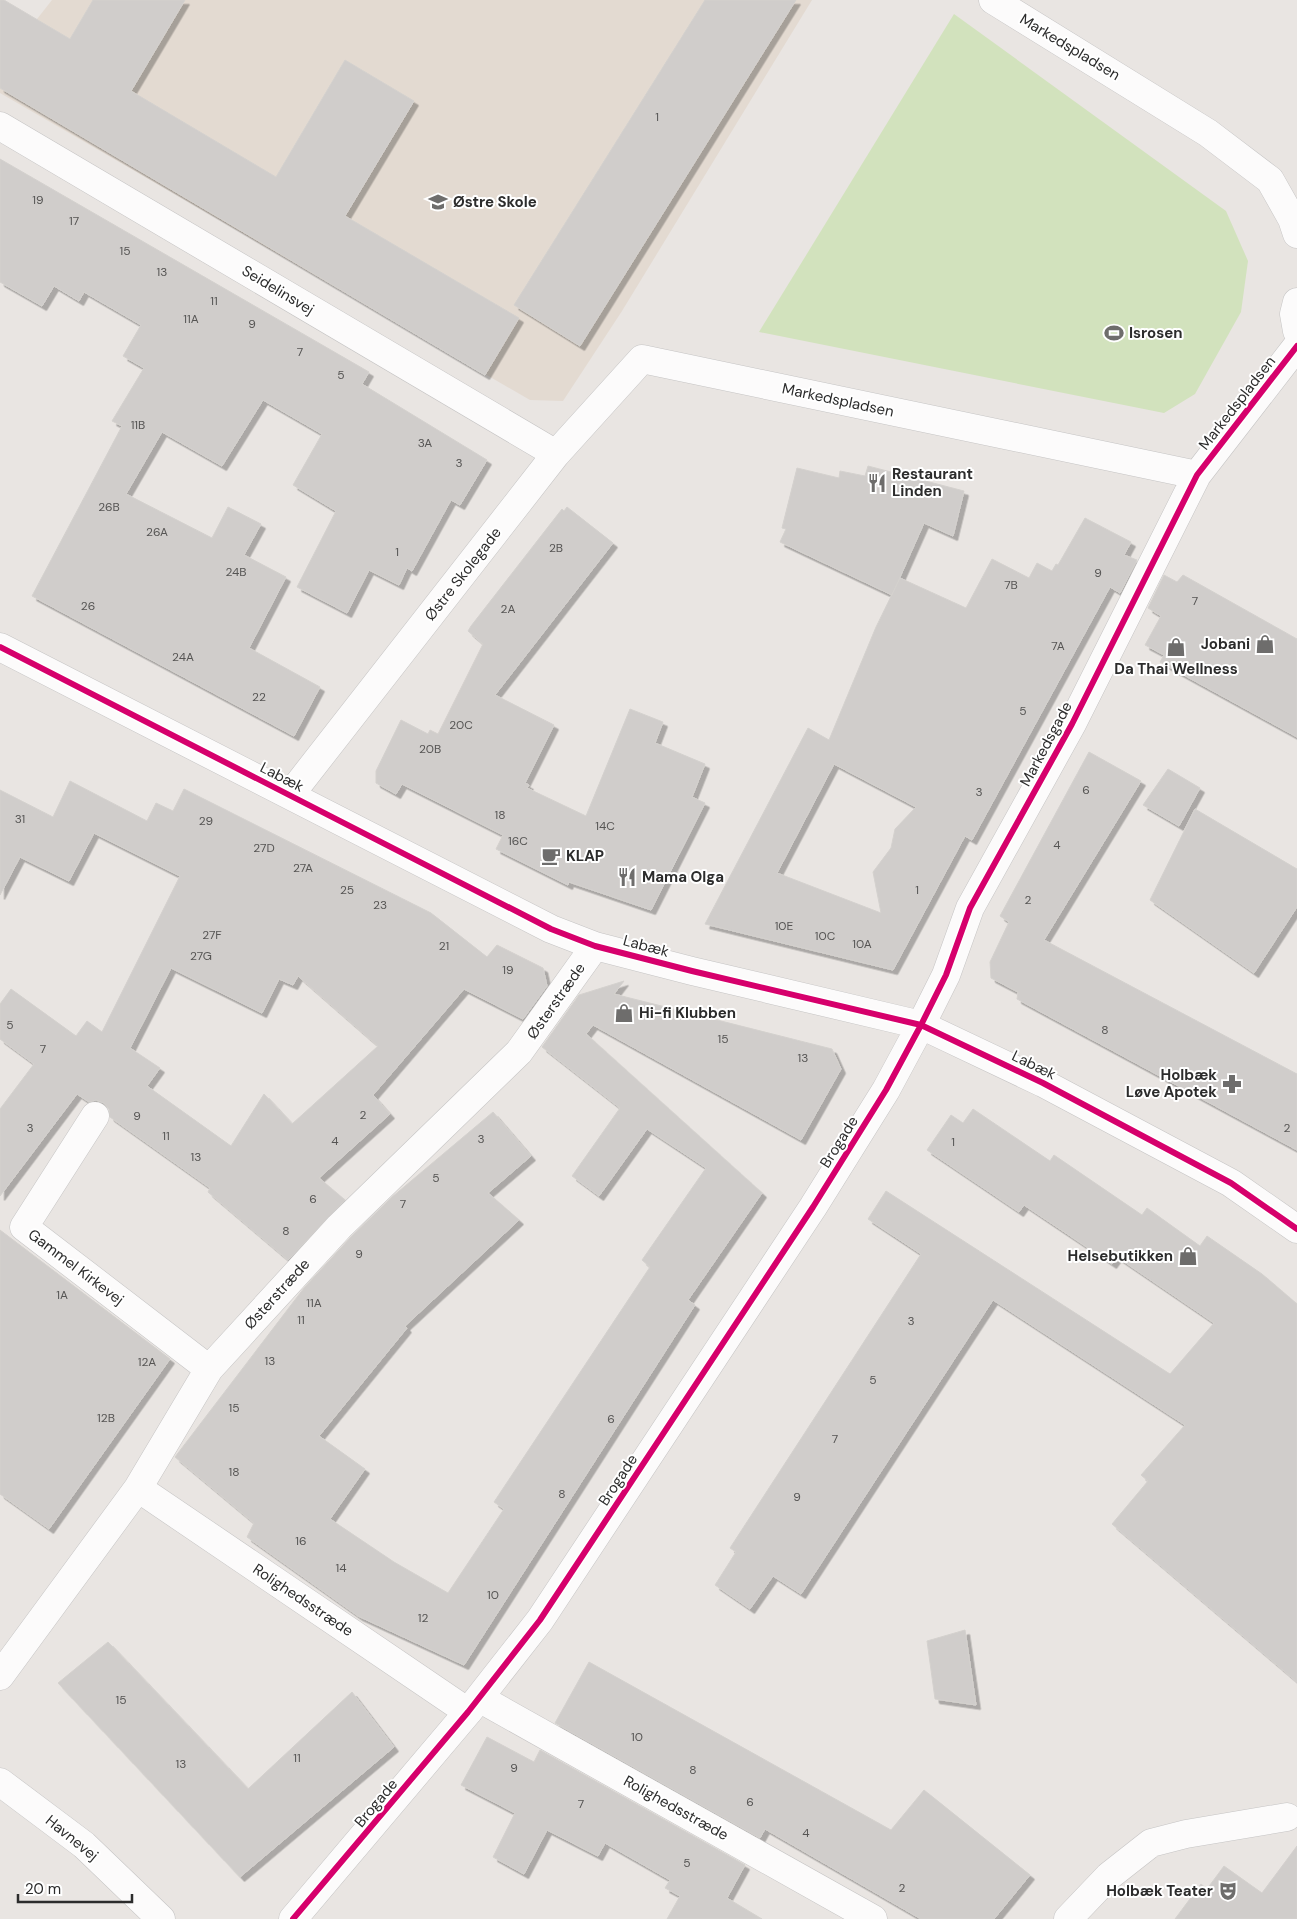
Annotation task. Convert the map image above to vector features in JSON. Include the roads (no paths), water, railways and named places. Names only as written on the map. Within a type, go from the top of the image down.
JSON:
[{"type":"street","name":"Markedspladsen","points":[[993,0],[1208,133],[1270,180],[1292,220],[1297,234]]},
{"type":"street","name":"Seidelinsvej","points":[[0,126],[556,454]]},
{"type":"street","points":[[1297,302],[1294,314],[1297,331]]},
{"type":"street","name":"Markedspladsen","points":[[642,359],[1197,475],[1297,346]]},
{"type":"street","name":"Østre Skolegade","points":[[290,795],[556,454],[642,359]]},
{"type":"street","name":"Markedsgade","points":[[921,1025],[946,975],[970,908],[1072,724],[1197,475]]},
{"type":"street","name":"Labæk","points":[[0,647],[551,929],[595,946],[777,992],[921,1025],[1043,1083],[1231,1183],[1297,1229]]},
{"type":"street","name":"Østerstræde","points":[[0,1676],[138,1488],[209,1369],[339,1227],[519,1052],[595,946]]},
{"type":"street","name":"Brogade","points":[[293,1919],[474,1705],[540,1620],[813,1207],[886,1090],[921,1025]]},
{"type":"street","name":"Gammel Kirkevej","points":[[95,1116],[24,1227],[209,1369]]},
{"type":"street","name":"Rolighedsstræde","points":[[138,1488],[474,1705],[873,1919]]},
{"type":"street","name":"Havnevej","points":[[0,1782],[84,1845],[161,1919]]},
{"type":"street","points":[[1068,1919],[1109,1876],[1151,1843],[1186,1834],[1294,1816]]},
{"type":"place","name":"Østre Skole","points":[[438,202]]},
{"type":"place","name":"Isrosen","points":[[1114,333]]},
{"type":"place","name":"Restaurant Linden","points":[[877,483]]},
{"type":"place","name":"Jobani","points":[[1265,644]]},
{"type":"place","name":"Da Thai Wellness","points":[[1176,647]]},
{"type":"place","name":"KLAP","points":[[551,856]]},
{"type":"place","name":"Mama Olga","points":[[627,877]]},
{"type":"place","name":"Hi-fi Klubben","points":[[624,1013]]},
{"type":"place","name":"Holbæk Løve Apotek","points":[[1232,1084]]},
{"type":"place","name":"Helsebutikken","points":[[1188,1256]]},
{"type":"place","name":"Holbæk Teater","points":[[1228,1891]]}]
